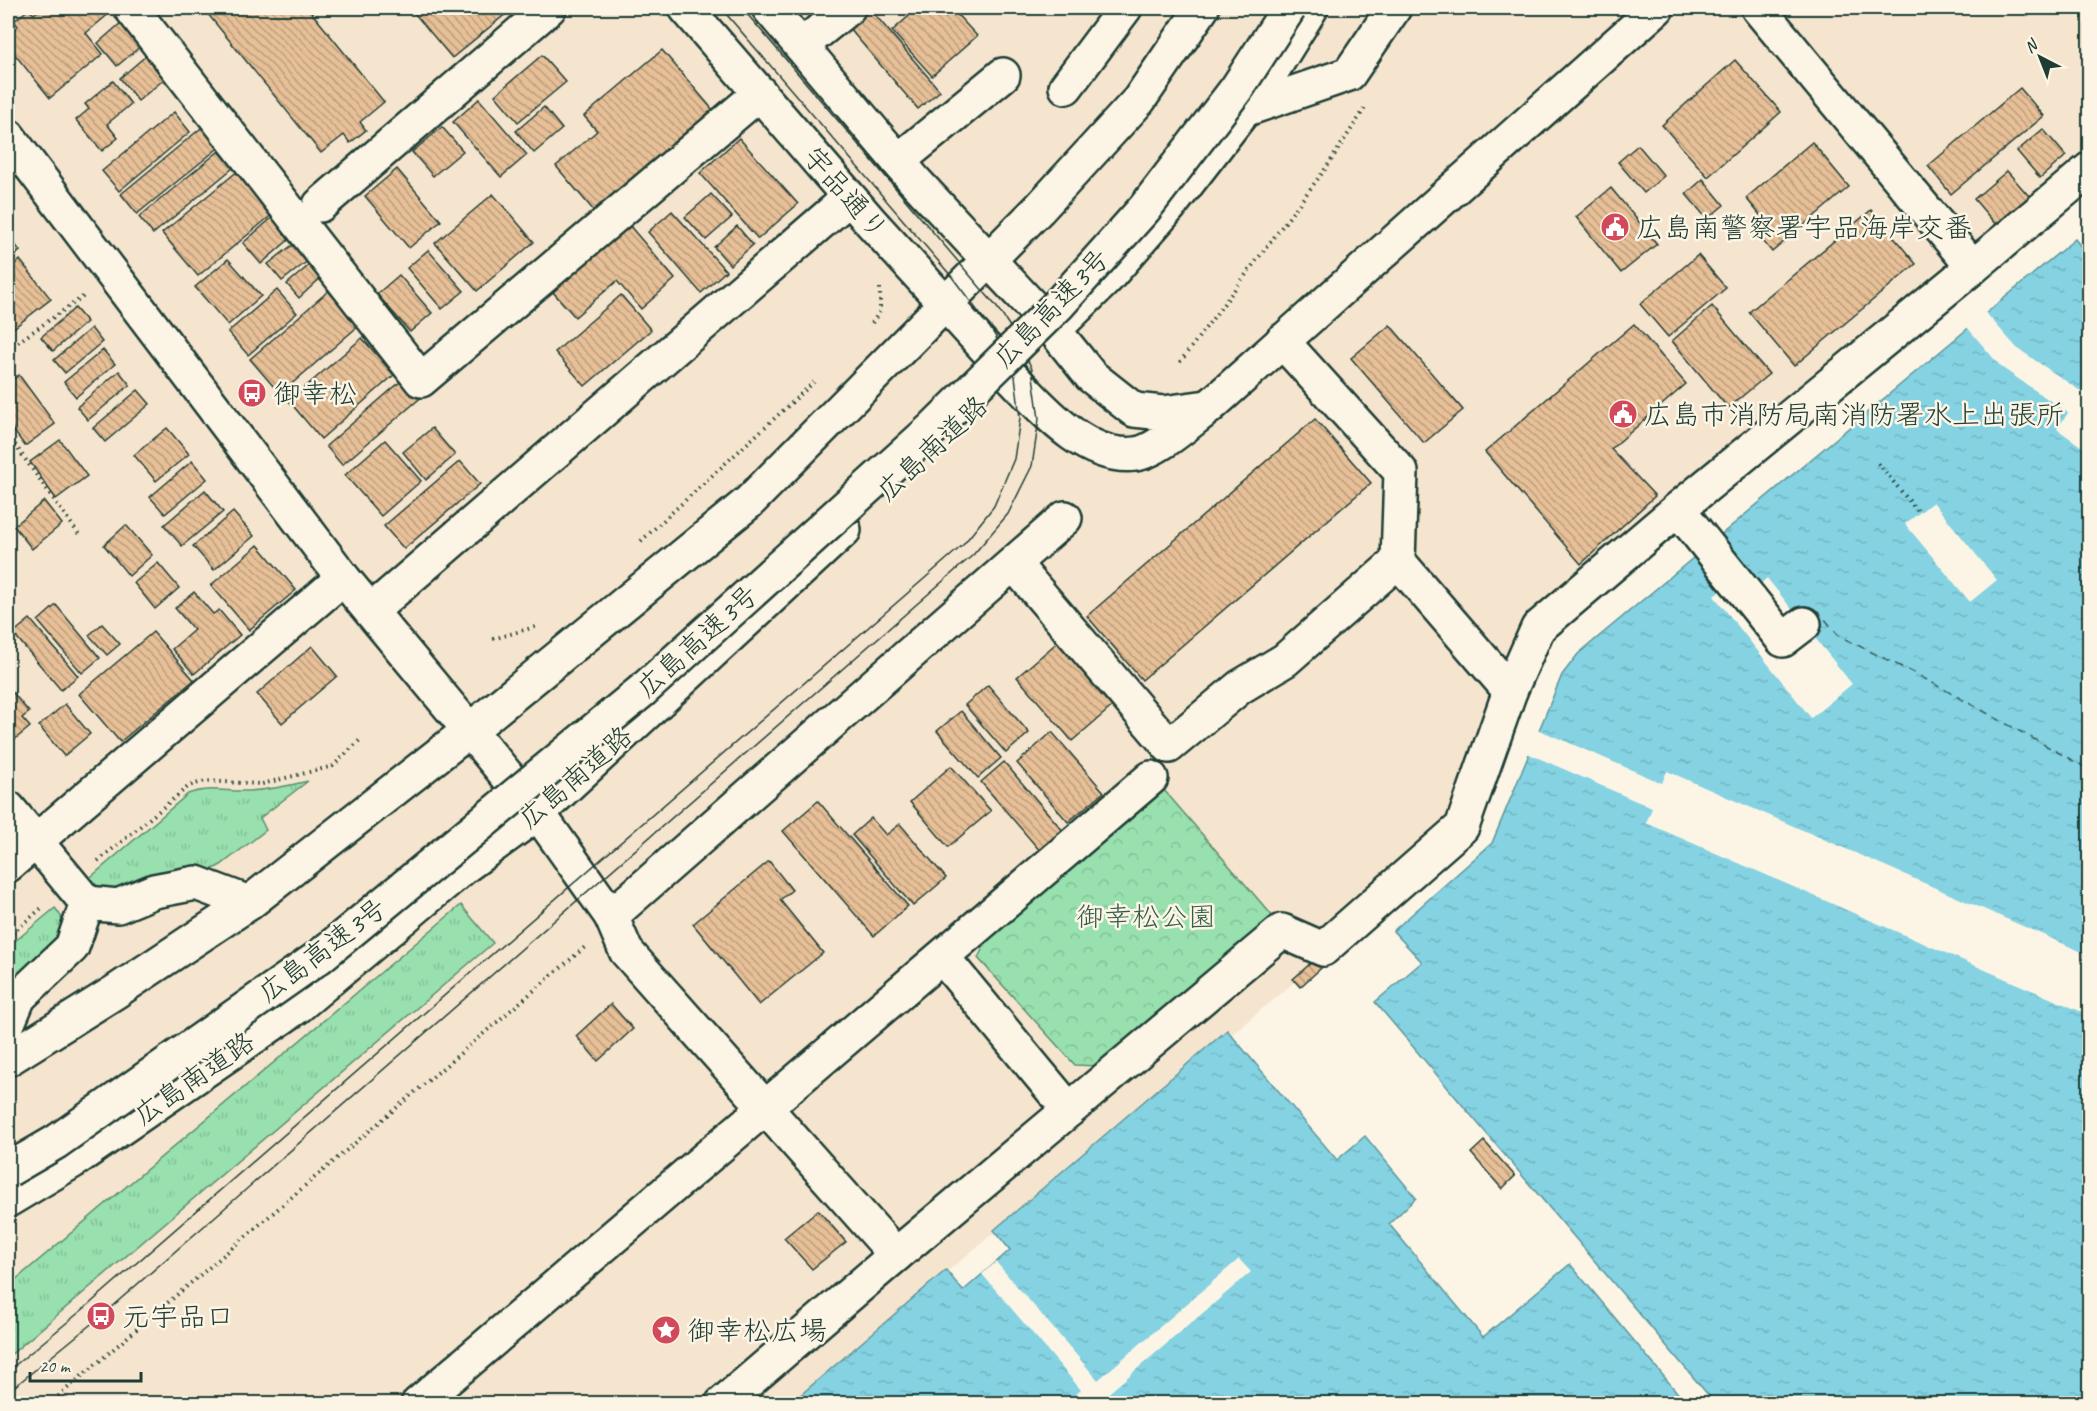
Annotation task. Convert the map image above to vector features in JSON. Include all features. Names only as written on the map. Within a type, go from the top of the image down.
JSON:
[{"type":"main road","points":[[132,8],[422,380],[760,93]]},
{"type":"main road","points":[[320,205],[549,8]]},
{"type":"main road","name":"宇品通り","points":[[686,8],[849,198],[1010,375],[1055,421],[1101,452],[1136,454],[1165,441],[1209,406],[1657,8]]},
{"type":"main road","points":[[769,8],[898,161],[1054,330],[1091,376],[1134,410],[1162,412],[1209,406]]},
{"type":"main road","points":[[801,46],[848,8]]},
{"type":"main road","points":[[1066,87],[1125,8]]},
{"type":"main road","points":[[8,1059],[115,992],[249,903],[470,730],[749,502],[989,261],[1139,100],[1202,8]]},
{"type":"main road","name":"広島高速3号","points":[[8,1170],[56,1142],[319,957],[643,690],[923,437],[1058,305],[1145,208],[1237,88],[1289,8]]},
{"type":"main road","name":"広島南道路","points":[[8,1200],[73,1161],[297,1007],[465,866],[538,813],[1010,375],[1106,279],[1169,207],[1262,87],[1311,8]]},
{"type":"main road","points":[[1244,110],[1349,74],[1394,8]]},
{"type":"main road","points":[[1758,8],[1973,267]]},
{"type":"main road","points":[[898,161],[1003,75]]},
{"type":"main road","points":[[8,136],[343,578],[538,813],[611,916],[626,951],[896,1255]]},
{"type":"main road","points":[[723,1404],[896,1255],[1282,931],[1323,949],[1462,827],[1510,691],[1538,628],[1678,509],[2090,169]]},
{"type":"main road","points":[[371,611],[849,198]]},
{"type":"main road","points":[[1282,341],[1401,472],[1398,561],[1510,691]]},
{"type":"main road","points":[[1678,509],[1783,640],[1804,624]]},
{"type":"main road","points":[[611,916],[1065,518]]},
{"type":"main road","points":[[1014,564],[1169,746],[1240,687],[1285,660],[1398,561]]},
{"type":"main road","points":[[8,865],[343,578]]},
{"type":"main road","points":[[418,1404],[766,1107],[824,1069],[886,1017],[943,958],[1151,778]]},
{"type":"main road","points":[[8,808],[79,893],[118,906],[154,891],[196,883],[249,903]]},
{"type":"main road","points":[[8,1023],[19,997],[72,947],[79,893]]},
{"type":"main road","points":[[943,958],[1069,1110]]},
{"type":"path","points":[[1180,362],[1326,168],[1371,99]]},
{"type":"path","points":[[870,327],[880,311],[880,286],[875,277]]},
{"type":"path","points":[[8,349],[84,296]]},
{"type":"path","points":[[638,544],[822,375]]},
{"type":"path","points":[[8,435],[80,536]]},
{"type":"path","points":[[1878,463],[1918,513]]},
{"type":"path","points":[[493,639],[538,626],[547,619]]},
{"type":"path","points":[[8,937],[79,893],[189,786],[205,781],[262,784],[333,766],[360,740]]},
{"type":"path","points":[[49,1404],[589,943]]},
{"type":"shaded area","points":[[8,8],[2071,8],[2089,30],[2089,189],[1543,632],[1478,829],[790,1403],[8,1403]]},
{"type":"green space","points":[[308,781],[260,818],[266,830],[221,865],[203,874],[106,898],[85,882],[188,794],[210,790],[263,790]]},
{"type":"green space","name":"御幸松公園","points":[[1164,790],[1275,919],[1097,1066],[1075,1065],[978,958],[988,937]]},
{"type":"green space","points":[[461,905],[493,943],[8,1357],[8,1286]]},
{"type":"green space","points":[[55,908],[60,914],[62,925],[55,941],[8,992],[8,947]]},
{"type":"water","points":[[2075,239],[2086,253],[2089,251],[2089,1403],[1715,1403],[1375,1002],[1422,962],[1393,931],[1492,843],[1562,675],[1578,654]]},
{"type":"water","points":[[1227,1030],[1337,1160],[1365,1136],[1416,1198],[1389,1224],[1483,1337],[1570,1264],[1686,1403],[790,1404],[946,1270],[963,1291],[1010,1250],[994,1230]]},
{"type":"pier","points":[[1984,311],[2017,348],[2082,392],[2089,384],[2089,452],[2057,429],[2068,413],[2001,367],[1966,326]]},
{"type":"pier","points":[[1933,502],[1997,580],[1970,602],[1905,524]]},
{"type":"pier","points":[[1767,578],[1852,684],[1811,718],[1714,596],[1723,589],[1759,585]]},
{"type":"pier","points":[[1537,729],[1662,783],[1667,771],[2089,955],[2089,1015],[1646,823],[1652,808],[1527,753]]},
{"type":"pier","points":[[1239,1259],[1251,1272],[1097,1403],[1065,1403],[1081,1390],[982,1274],[996,1262],[1098,1380]]},
{"type":"building","points":[[42,8],[107,8],[111,12],[86,33],[103,54],[50,98],[8,46],[8,36],[18,26],[14,21],[29,9],[34,14]]},
{"type":"building","points":[[203,8],[308,8],[384,102],[360,122],[366,130],[350,143],[344,135],[321,153]]},
{"type":"building","points":[[410,8],[513,8],[452,58]]},
{"type":"building","points":[[918,8],[951,8],[977,36],[932,76],[892,31]]},
{"type":"building","points":[[871,10],[940,91],[918,109],[849,28]]},
{"type":"building","points":[[122,22],[141,46],[117,66],[98,43]]},
{"type":"building","points":[[662,50],[713,110],[594,211],[556,166],[597,131],[584,116]]},
{"type":"building","points":[[148,54],[167,77],[138,101],[120,78]]},
{"type":"building","points":[[542,55],[566,82],[518,122],[495,95]]},
{"type":"building","points":[[1735,60],[1781,112],[1708,177],[1662,125]]},
{"type":"building","points":[[113,81],[131,104],[107,124],[118,138],[102,151],[76,120],[89,109],[85,104]]},
{"type":"building","points":[[2020,88],[2044,116],[1951,194],[1928,166]]},
{"type":"building","points":[[479,99],[527,155],[501,177],[453,122]]},
{"type":"building","points":[[544,107],[562,129],[534,153],[516,131]]},
{"type":"building","points":[[174,112],[190,132],[119,191],[102,171]]},
{"type":"building","points":[[206,124],[222,145],[137,214],[121,194]]},
{"type":"building","points":[[442,127],[463,151],[433,176],[412,152]]},
{"type":"building","points":[[2043,129],[2066,156],[2040,178],[2017,151]]},
{"type":"building","points":[[739,138],[798,204],[758,239],[700,173]]},
{"type":"building","points":[[1812,142],[1849,187],[1772,252],[1754,230],[1765,221],[1746,198]]},
{"type":"building","points":[[1638,145],[1664,176],[1644,193],[1618,162]]},
{"type":"building","points":[[219,151],[233,168],[153,234],[139,217]]},
{"type":"building","points":[[397,169],[441,221],[409,248],[365,196]]},
{"type":"building","points":[[239,170],[274,213],[198,276],[162,233]]},
{"type":"building","points":[[2007,171],[2035,203],[2002,232],[1974,199]]},
{"type":"building","points":[[1703,179],[1724,205],[1707,219],[1686,194]]},
{"type":"building","points":[[1611,188],[1657,244],[1621,273],[1576,217]]},
{"type":"building","points":[[493,194],[534,242],[477,291],[435,243]]},
{"type":"building","points":[[711,194],[732,217],[706,240],[685,217]]},
{"type":"building","points":[[1871,210],[1916,264],[1794,366],[1749,312]]},
{"type":"building","points":[[672,211],[726,271],[701,293],[648,232]]},
{"type":"building","points":[[274,216],[292,237],[261,264],[243,243]]},
{"type":"building","points":[[629,225],[675,279],[641,309],[617,281],[575,317],[552,291]]},
{"type":"building","points":[[737,226],[753,245],[730,265],[714,247]]},
{"type":"building","points":[[8,234],[20,251],[8,261]]},
{"type":"building","points":[[295,243],[309,260],[282,281],[268,264]]},
{"type":"building","points":[[428,250],[464,291],[442,309],[407,268]]},
{"type":"building","points":[[1698,255],[1726,288],[1668,337],[1640,304]]},
{"type":"building","points":[[228,259],[261,296],[228,325],[195,287]]},
{"type":"building","points":[[20,260],[51,299],[11,330],[8,325],[8,270]]},
{"type":"building","points":[[314,261],[325,274],[299,298],[287,284]]},
{"type":"building","points":[[399,275],[432,313],[410,332],[377,294]]},
{"type":"building","points":[[333,287],[363,322],[280,394],[250,359]]},
{"type":"building","points":[[277,290],[297,313],[248,355],[228,332]]},
{"type":"building","points":[[621,295],[651,330],[585,386],[555,352]]},
{"type":"building","points":[[1712,306],[1769,374],[1728,408],[1672,341]]},
{"type":"building","points":[[75,308],[87,322],[53,351],[41,337]]},
{"type":"building","points":[[1634,324],[1686,384],[1611,449],[1655,496],[1581,564],[1485,452]]},
{"type":"building","points":[[1390,325],[1463,410],[1424,443],[1351,358]]},
{"type":"building","points":[[91,328],[102,342],[65,373],[54,360]]},
{"type":"building","points":[[362,338],[394,375],[321,439],[289,401]]},
{"type":"building","points":[[103,350],[115,364],[76,397],[64,382]]},
{"type":"building","points":[[119,371],[130,385],[88,420],[77,407]]},
{"type":"building","points":[[19,375],[55,424],[25,446],[8,423],[8,383]]},
{"type":"building","points":[[407,376],[424,395],[342,465],[326,446]]},
{"type":"building","points":[[138,390],[150,404],[105,442],[93,428]]},
{"type":"building","points":[[1315,419],[1371,483],[1142,680],[1087,616]]},
{"type":"building","points":[[167,428],[189,454],[156,481],[134,455]]},
{"type":"building","points":[[432,428],[455,455],[426,480],[403,452]]},
{"type":"building","points":[[60,440],[87,476],[56,499],[30,462]]},
{"type":"building","points":[[385,440],[421,481],[381,516],[345,475]]},
{"type":"building","points":[[192,461],[207,479],[165,514],[150,497]]},
{"type":"building","points":[[460,461],[480,484],[404,549],[384,526]]},
{"type":"building","points":[[205,490],[223,512],[182,546],[164,525]]},
{"type":"building","points":[[44,501],[62,524],[32,549],[14,526]]},
{"type":"building","points":[[233,512],[254,536],[214,570],[193,546]]},
{"type":"building","points":[[126,525],[152,555],[129,576],[104,545]]},
{"type":"building","points":[[258,545],[296,590],[249,630],[211,585]]},
{"type":"building","points":[[158,563],[179,588],[155,609],[134,583]]},
{"type":"building","points":[[194,592],[213,614],[219,610],[240,635],[194,674],[172,649],[194,630],[175,608]]},
{"type":"building","points":[[56,605],[100,658],[82,673],[38,621]]},
{"type":"building","points":[[30,619],[78,676],[61,690],[13,633]]},
{"type":"building","points":[[102,624],[120,644],[107,655],[89,635]]},
{"type":"building","points":[[153,632],[194,680],[120,742],[79,694]]},
{"type":"building","points":[[1060,640],[1115,704],[1072,741],[1017,677]]},
{"type":"building","points":[[312,646],[337,676],[282,723],[257,694]]},
{"type":"building","points":[[988,685],[1029,733],[1006,753],[965,705]]},
{"type":"building","points":[[8,687],[29,712],[22,718],[30,727],[8,745]]},
{"type":"building","points":[[65,704],[90,734],[64,756],[39,726]]},
{"type":"building","points":[[961,711],[1001,758],[978,778],[937,731]]},
{"type":"building","points":[[1052,732],[1104,792],[1068,822],[1017,763]]},
{"type":"building","points":[[1004,762],[1064,832],[1041,852],[981,782]]},
{"type":"building","points":[[951,766],[991,811],[948,847],[910,802]]},
{"type":"building","points":[[818,801],[908,906],[874,936],[783,831]]},
{"type":"building","points":[[871,818],[886,835],[900,824],[946,878],[913,906],[852,835]]},
{"type":"building","points":[[769,861],[792,890],[780,900],[823,953],[759,1005],[693,924]]},
{"type":"building","points":[[1321,954],[1328,962],[1300,987],[1293,979]]},
{"type":"building","points":[[611,1004],[633,1029],[598,1061],[576,1036]]},
{"type":"building","points":[[1484,1141],[1515,1176],[1502,1189],[1471,1153]]},
{"type":"building","points":[[818,1210],[846,1242],[812,1269],[784,1238]]},
{"type":"ferry route","points":[[1816,613],[1818,611],[1839,636],[1918,675],[2090,770]]},
{"type":"tram line","points":[[8,1371],[87,1306],[963,545],[994,506],[1014,459],[1020,418],[1015,376],[1004,350],[952,277],[721,8]]},
{"type":"tram line","points":[[8,1392],[101,1316],[973,555],[1008,514],[1032,466],[1039,419],[1032,369],[1017,337],[996,306],[742,8]]},
{"type":"place","name":"広島南警察署宇品海岸交番","points":[[1615,227]]},
{"type":"place","name":"御幸松","points":[[252,393]]},
{"type":"place","name":"広島市消防局南消防署水上出張所","points":[[1623,414]]},
{"type":"place","name":"元宇品口","points":[[101,1316]]},
{"type":"place","name":"御幸松広場","points":[[666,1330]]}]
